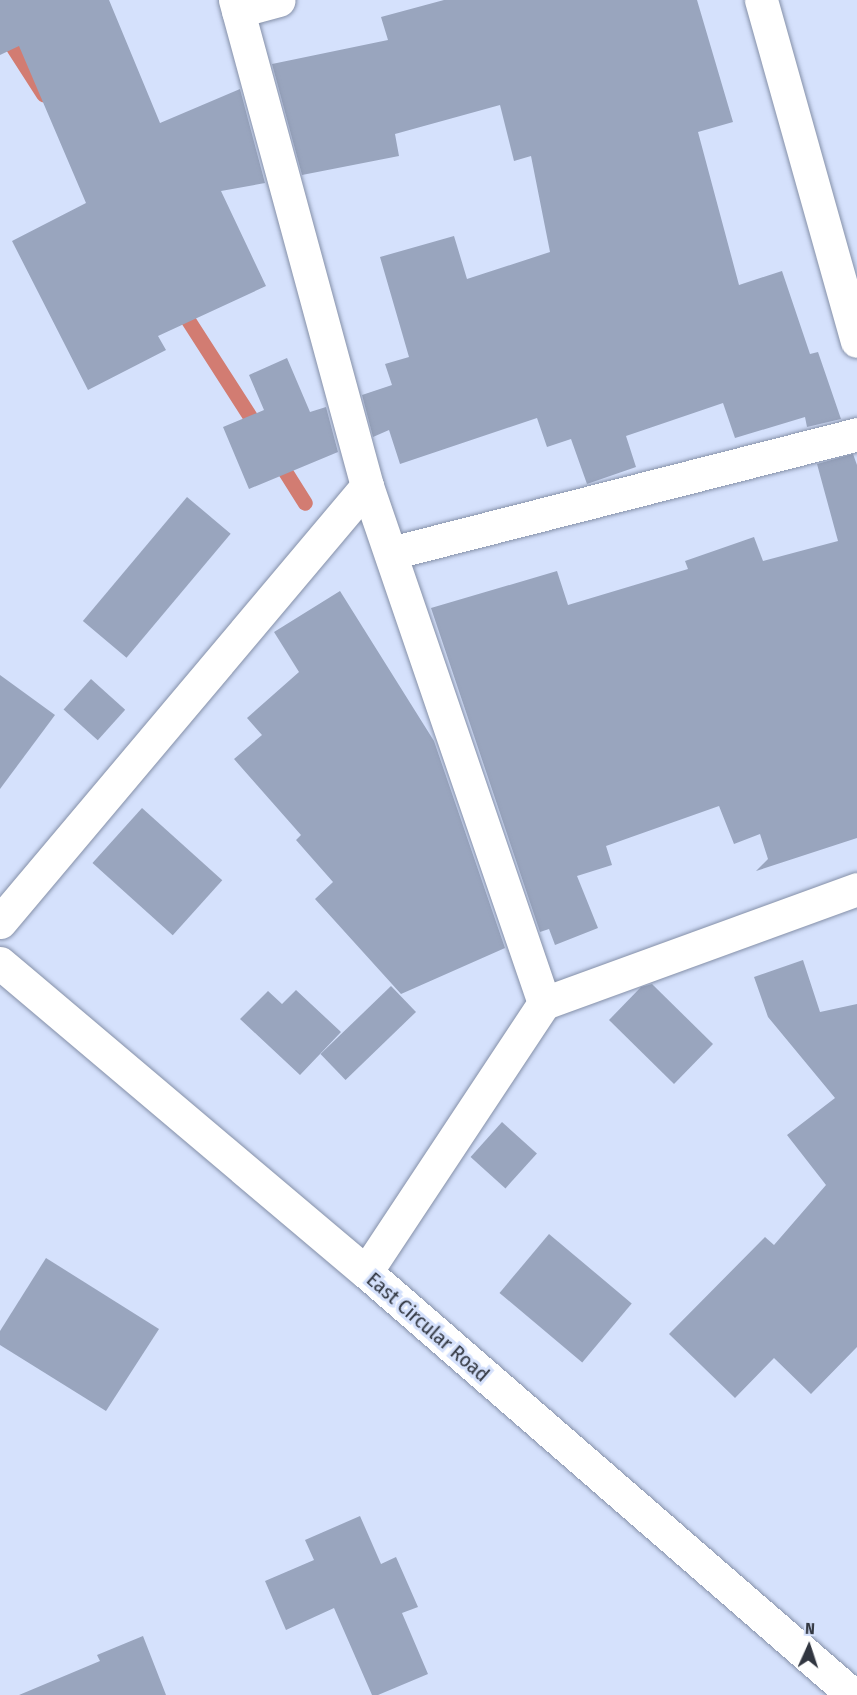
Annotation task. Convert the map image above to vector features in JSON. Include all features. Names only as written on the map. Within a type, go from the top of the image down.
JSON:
[{"type":"street","points":[[279,0],[237,6],[367,486],[544,1003]]},
{"type":"street","points":[[761,0],[857,341]]},
{"type":"street","points":[[391,553],[857,434]]},
{"type":"street","points":[[0,922],[367,486]]},
{"type":"street","points":[[366,1272],[544,1003],[857,889]]},
{"type":"street","name":"East Circular Road","points":[[0,963],[366,1272],[853,1695]]},
{"type":"building","points":[[0,0],[109,0],[160,123],[240,89],[265,183],[221,191],[266,286],[158,336],[166,350],[88,390],[12,241],[86,203],[19,46],[0,55]]},
{"type":"building","points":[[444,0],[697,0],[733,122],[698,132],[739,285],[782,271],[810,354],[818,352],[841,419],[807,427],[805,417],[735,438],[723,403],[626,436],[636,467],[587,484],[571,439],[547,447],[537,418],[400,464],[389,430],[373,437],[362,395],[392,385],[385,364],[409,357],[380,257],[454,236],[467,279],[550,252],[531,156],[514,161],[500,105],[395,134],[399,156],[302,175],[272,64],[388,40],[381,17]]},
{"type":"building","points":[[287,358],[310,412],[326,407],[338,452],[249,489],[223,427],[264,410],[249,375]]},
{"type":"building","points":[[853,454],[857,465],[857,838],[756,871],[768,859],[760,834],[734,844],[719,806],[606,846],[612,865],[577,876],[598,928],[555,945],[549,929],[540,932],[431,608],[557,571],[568,605],[688,569],[685,561],[754,537],[763,561],[838,541],[817,464]]},
{"type":"building","points":[[187,497],[231,534],[127,658],[83,621]]},
{"type":"building","points":[[340,591],[434,741],[505,948],[401,994],[315,899],[333,882],[296,840],[301,835],[234,759],[262,735],[247,718],[299,672],[274,632]]},
{"type":"building","points":[[0,675],[55,715],[0,789]]},
{"type":"building","points":[[91,679],[125,710],[98,740],[64,709]]},
{"type":"building","points":[[142,808],[222,880],[173,935],[92,863]]},
{"type":"building","points":[[803,960],[820,1012],[857,1004],[857,1347],[811,1394],[774,1358],[735,1398],[669,1334],[765,1237],[774,1245],[826,1185],[787,1135],[835,1098],[768,1017],[754,977]]},
{"type":"building","points":[[652,984],[713,1044],[674,1084],[609,1020],[641,987]]},
{"type":"building","points":[[391,986],[416,1012],[346,1080],[321,1054]]},
{"type":"building","points":[[296,990],[341,1032],[300,1075],[240,1019],[268,991],[282,1004]]},
{"type":"building","points":[[502,1122],[537,1153],[505,1188],[471,1157]]},
{"type":"building","points":[[549,1234],[632,1303],[582,1362],[500,1293]]},
{"type":"building","points":[[46,1258],[159,1329],[106,1411],[0,1345],[0,1331]]},
{"type":"building","points":[[360,1516],[381,1564],[396,1557],[418,1607],[402,1613],[428,1674],[378,1695],[372,1695],[334,1608],[286,1630],[265,1581],[314,1560],[305,1540]]},
{"type":"building","points":[[143,1636],[166,1695],[19,1695],[100,1661],[97,1655]]},
{"type":"waterway","points":[[0,27],[43,94]]},
{"type":"waterway","points":[[179,306],[260,432]]},
{"type":"waterway","points":[[276,457],[305,503]]}]
